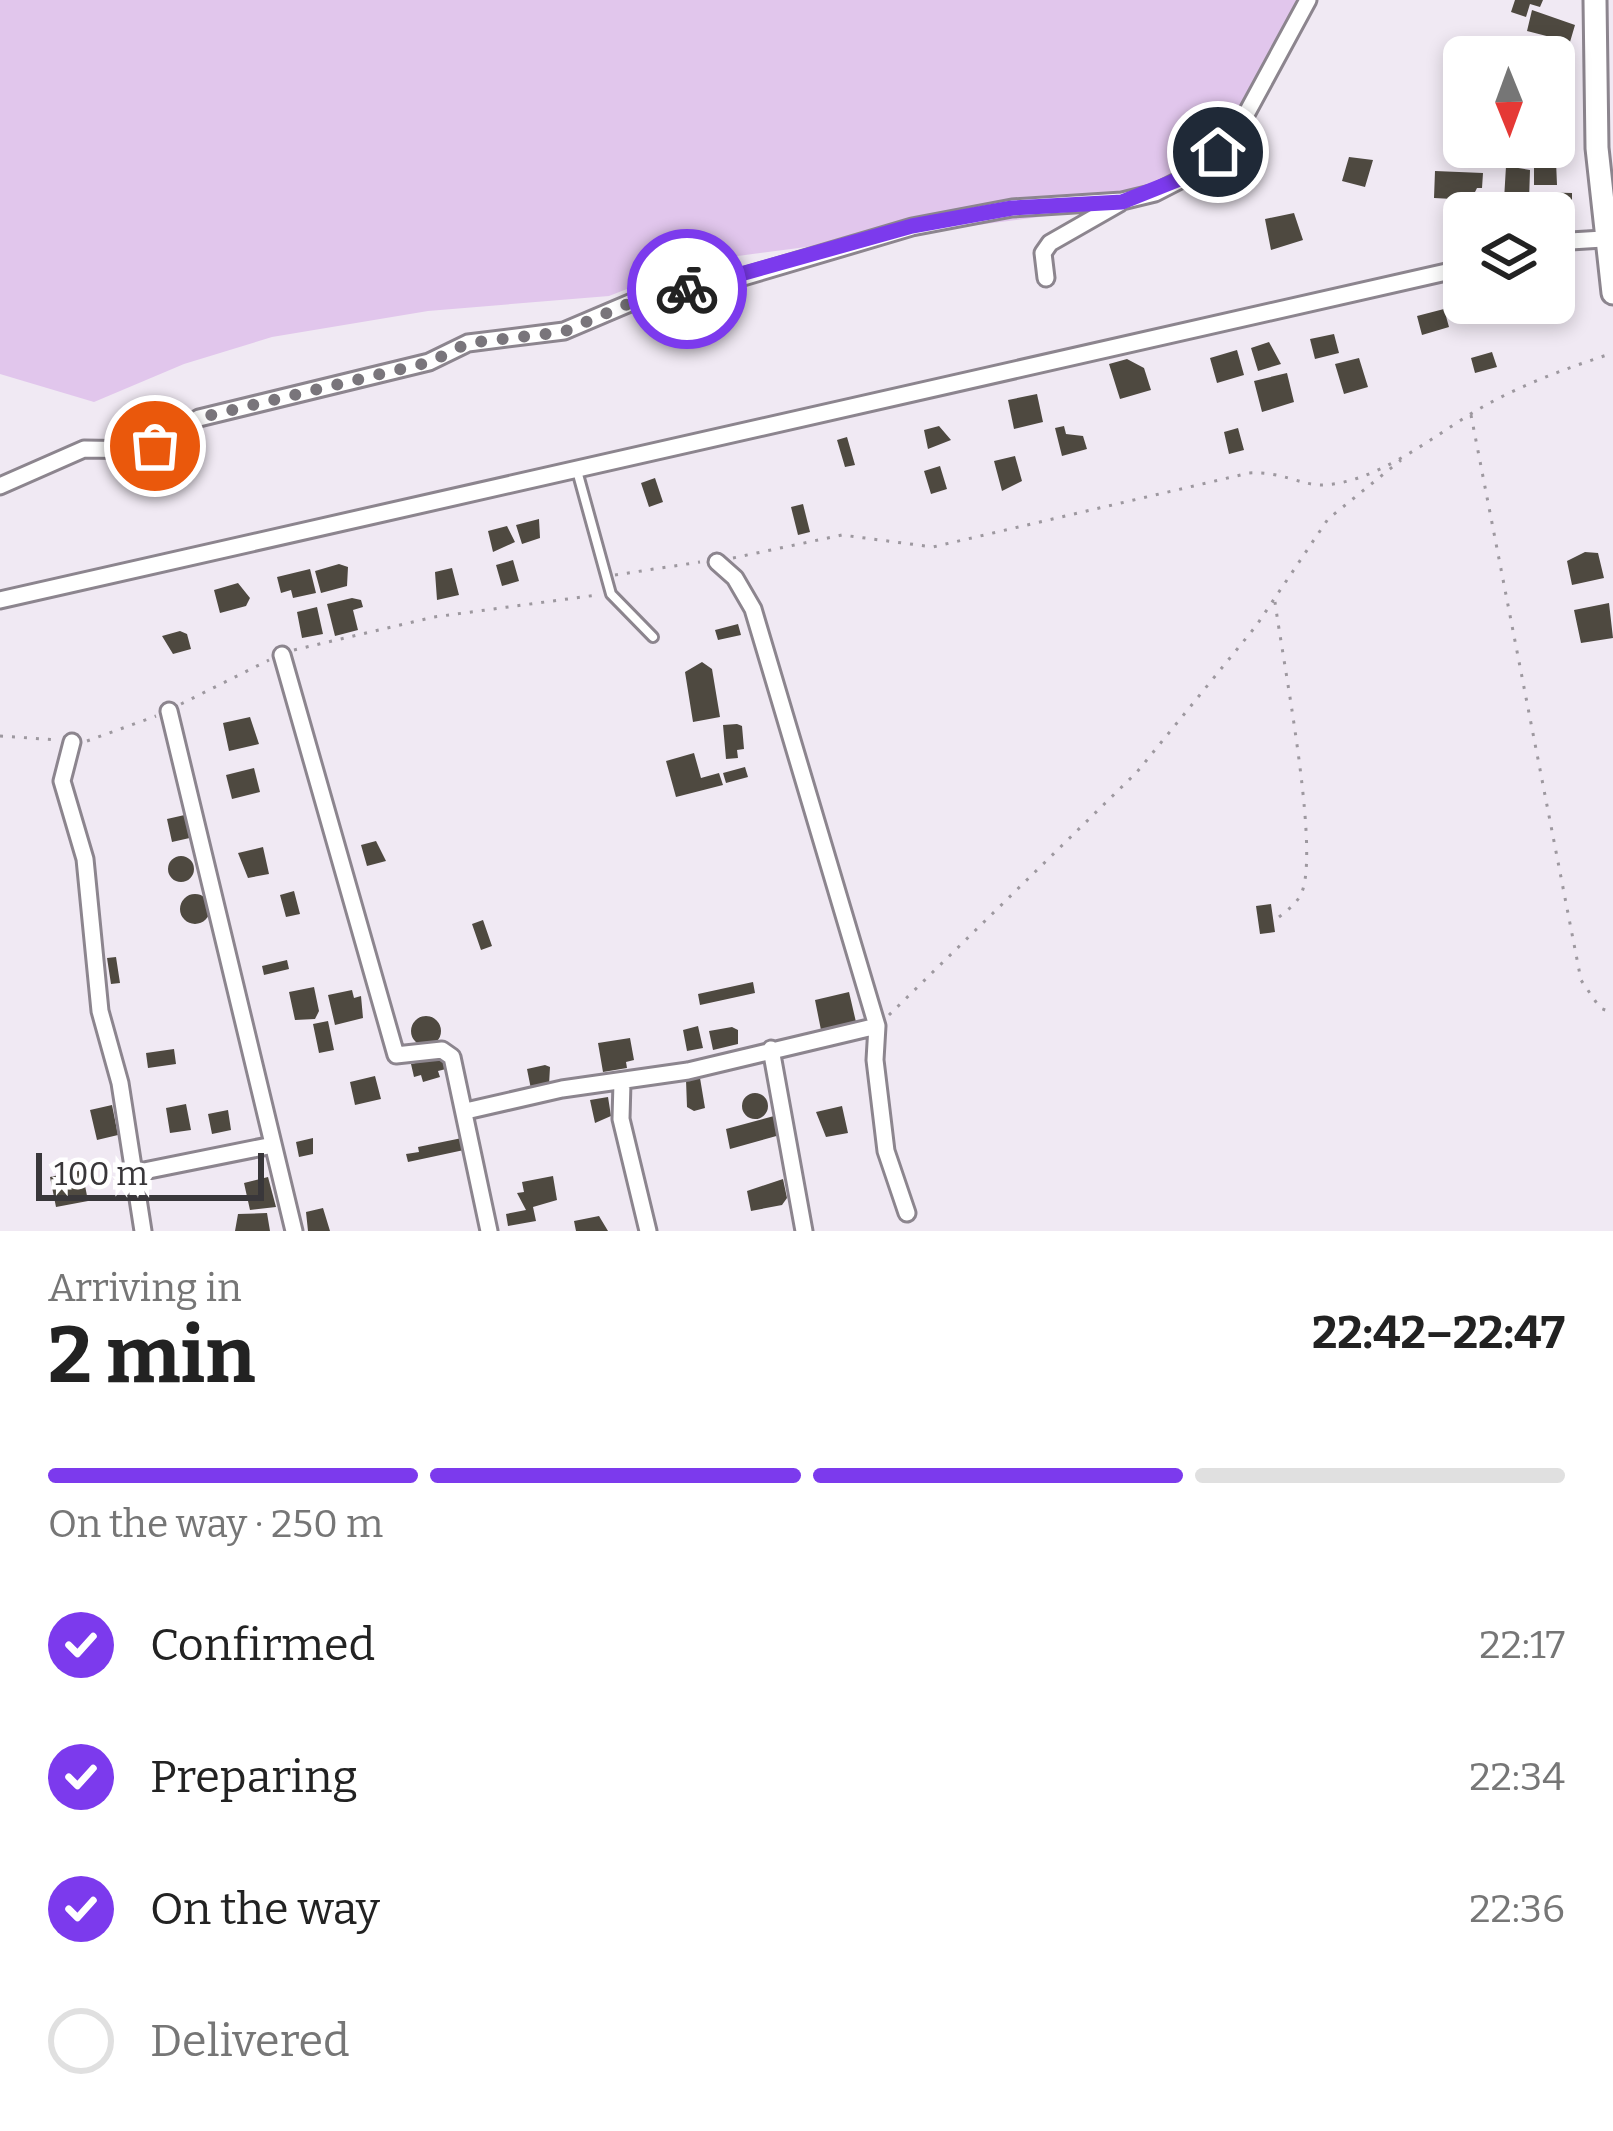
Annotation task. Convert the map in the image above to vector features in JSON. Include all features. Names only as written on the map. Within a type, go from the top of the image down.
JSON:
[{"type":"main road","points":[[1595,0],[1603,239],[1613,293]]},
{"type":"street","points":[[1046,278],[1043,253],[1050,243],[1122,202],[1192,174],[1218,152],[1237,131],[1308,0]]},
{"type":"street","points":[[0,486],[84,449],[146,450],[199,418],[430,362],[468,343],[563,332],[644,297],[733,280],[912,226],[1028,206],[1122,202]]},
{"type":"street","points":[[1575,241],[1603,239]]},
{"type":"street","points":[[0,600],[576,465],[1443,273]]},
{"type":"street","points":[[717,562],[735,578],[753,609],[877,1026],[875,1060],[886,1150],[907,1213]]},
{"type":"street","points":[[282,655],[396,1055],[447,1052],[466,1112],[489,1231]]},
{"type":"street","points":[[169,711],[294,1231]]},
{"type":"street","points":[[72,742],[62,781],[85,859],[100,1011],[120,1083],[143,1231]]},
{"type":"street","points":[[466,1112],[877,1026]]},
{"type":"street","points":[[771,1049],[804,1231]]},
{"type":"street","points":[[622,1082],[621,1119],[648,1231]]},
{"type":"street","points":[[134,1173],[273,1145]]},
{"type":"lane","points":[[576,465],[611,595],[653,637]]},
{"type":"path","points":[[877,1026],[956,955],[1072,831],[1137,772],[1275,600],[1328,519],[1402,459],[1471,413],[1551,374],[1613,353]]},
{"type":"path","points":[[1471,413],[1581,980],[1600,1008],[1613,1013]]},
{"type":"path","points":[[608,578],[654,565],[717,562],[842,535],[933,547],[1249,473],[1278,472],[1325,484],[1402,459]]},
{"type":"path","points":[[0,736],[72,742],[169,711],[231,674],[325,640],[434,617],[611,595]]},
{"type":"path","points":[[1275,600],[1302,801],[1304,886],[1296,903],[1279,917]]},
{"type":"shaded area","points":[[0,0],[1312,0],[1248,108],[1225,136],[1169,181],[1131,198],[1085,211],[699,261],[609,296],[428,311],[272,337],[184,364],[94,402],[0,374]]},
{"type":"building","points":[[1515,0],[1543,0],[1540,7],[1530,4],[1526,17],[1511,12]]},
{"type":"building","points":[[1532,10],[1575,25],[1572,36],[1527,31]]},
{"type":"building","points":[[1349,157],[1373,160],[1365,187],[1342,181]]},
{"type":"building","points":[[1506,168],[1530,170],[1529,192],[1504,192]]},
{"type":"building","points":[[1534,168],[1556,168],[1557,185],[1534,185]]},
{"type":"building","points":[[1435,171],[1483,173],[1482,188],[1475,192],[1443,192],[1443,198],[1434,198]]},
{"type":"building","points":[[1294,213],[1303,240],[1271,250],[1265,219]]},
{"type":"building","points":[[1443,309],[1443,324],[1449,327],[1422,335],[1417,316]]},
{"type":"building","points":[[1334,334],[1339,353],[1315,359],[1310,339]]},
{"type":"building","points":[[1269,342],[1281,364],[1258,371],[1251,348]]},
{"type":"building","points":[[1237,350],[1244,375],[1217,383],[1210,358]]},
{"type":"building","points":[[1492,352],[1497,367],[1475,373],[1471,358]]},
{"type":"building","points":[[1359,358],[1368,387],[1344,394],[1335,364]]},
{"type":"building","points":[[1127,359],[1144,368],[1151,390],[1120,399],[1109,364]]},
{"type":"building","points":[[1287,373],[1294,402],[1262,412],[1254,381]]},
{"type":"building","points":[[1037,394],[1043,422],[1014,429],[1008,400]]},
{"type":"building","points":[[939,426],[951,440],[928,449],[924,430]]},
{"type":"building","points":[[1064,426],[1066,434],[1083,436],[1087,449],[1062,456],[1055,428]]},
{"type":"building","points":[[1238,428],[1244,450],[1229,454],[1224,432]]},
{"type":"building","points":[[847,437],[855,465],[845,467],[837,440]]},
{"type":"building","points":[[1015,456],[1022,481],[1002,491],[994,461]]},
{"type":"building","points":[[940,466],[947,489],[931,494],[924,471]]},
{"type":"building","points":[[655,478],[663,502],[649,507],[641,483]]},
{"type":"building","points":[[803,504],[810,532],[798,535],[791,507]]},
{"type":"building","points":[[539,519],[540,538],[522,544],[516,525]]},
{"type":"building","points":[[507,526],[515,542],[493,552],[488,531]]},
{"type":"building","points":[[1585,552],[1598,553],[1604,578],[1572,585],[1567,561]]},
{"type":"building","points":[[513,560],[519,581],[502,586],[496,565]]},
{"type":"building","points":[[339,564],[348,567],[347,586],[321,593],[315,571]]},
{"type":"building","points":[[452,568],[459,595],[437,600],[435,572]]},
{"type":"building","points":[[310,569],[316,593],[293,598],[291,590],[281,593],[277,577]]},
{"type":"building","points":[[238,583],[250,598],[246,606],[220,613],[214,590]]},
{"type":"building","points":[[361,600],[363,607],[353,610],[358,630],[335,636],[327,604]]},
{"type":"building","points":[[1609,603],[1613,638],[1581,643],[1574,610]]},
{"type":"building","points":[[317,607],[323,634],[302,638],[297,612]]},
{"type":"building","points":[[738,624],[741,635],[718,640],[715,630]]},
{"type":"building","points":[[187,634],[191,649],[173,654],[162,636]]},
{"type":"building","points":[[702,662],[712,669],[720,717],[693,722],[685,672]]},
{"type":"building","points":[[250,717],[259,744],[229,751],[223,723]]},
{"type":"building","points":[[723,725],[742,726],[744,749],[737,750],[738,758],[726,759]]},
{"type":"building","points":[[694,753],[701,778],[719,773],[723,785],[676,797],[666,761]]},
{"type":"building","points":[[745,767],[748,777],[726,783],[723,773]]},
{"type":"building","points":[[254,768],[260,792],[232,799],[226,775]]},
{"type":"building","points":[[189,814],[194,837],[172,842],[167,819]]},
{"type":"building","points":[[376,841],[386,861],[367,866],[361,845]]},
{"type":"building","points":[[263,847],[269,874],[248,878],[238,853]]},
{"type":"building","points":[[181,856],[194,869],[181,882],[168,869]]},
{"type":"building","points":[[294,891],[300,914],[286,917],[280,895]]},
{"type":"building","points":[[195,894],[206,898],[210,909],[206,920],[195,924],[184,920],[180,909],[184,898]]},
{"type":"building","points":[[1271,904],[1275,932],[1260,934],[1256,906]]},
{"type":"building","points":[[483,920],[492,946],[481,950],[472,924]]},
{"type":"building","points":[[116,957],[120,983],[111,984],[107,958]]},
{"type":"building","points":[[287,960],[289,969],[264,975],[262,966]]},
{"type":"building","points":[[753,982],[755,993],[700,1005],[698,994]]},
{"type":"building","points":[[314,987],[319,1011],[315,1019],[295,1020],[289,992]]},
{"type":"building","points":[[352,990],[354,998],[361,996],[363,1018],[335,1025],[328,995]]},
{"type":"building","points":[[849,992],[856,1022],[821,1030],[815,1000]]},
{"type":"building","points":[[426,1016],[437,1020],[441,1031],[437,1042],[426,1046],[415,1042],[411,1031],[415,1020]]},
{"type":"building","points":[[328,1021],[334,1050],[319,1053],[313,1024]]},
{"type":"building","points":[[698,1026],[703,1048],[687,1051],[683,1030]]},
{"type":"building","points":[[738,1030],[738,1044],[713,1050],[709,1031]]},
{"type":"building","points":[[630,1038],[634,1060],[626,1062],[627,1068],[603,1072],[598,1043]]},
{"type":"building","points":[[174,1049],[176,1064],[148,1068],[146,1053]]},
{"type":"building","points":[[443,1057],[446,1069],[438,1071],[440,1077],[423,1082],[421,1075],[414,1077],[411,1064]]},
{"type":"building","points":[[550,1067],[549,1085],[531,1089],[527,1069]]},
{"type":"building","points":[[375,1076],[381,1099],[355,1105],[350,1082]]},
{"type":"building","points":[[700,1078],[705,1108],[694,1111],[687,1107],[686,1080]]},
{"type":"building","points":[[755,1093],[768,1106],[755,1119],[742,1106]]},
{"type":"building","points":[[608,1097],[611,1116],[595,1123],[590,1100]]},
{"type":"building","points":[[186,1104],[191,1130],[170,1133],[166,1108]]},
{"type":"building","points":[[112,1105],[118,1135],[97,1140],[90,1110]]},
{"type":"building","points":[[842,1106],[848,1133],[826,1137],[816,1112]]},
{"type":"building","points":[[228,1110],[231,1130],[212,1134],[208,1114]]},
{"type":"building","points":[[774,1116],[780,1135],[730,1149],[726,1129]]},
{"type":"building","points":[[313,1138],[313,1154],[299,1157],[296,1142]]},
{"type":"building","points":[[462,1138],[464,1150],[408,1162],[406,1154],[419,1152],[418,1147]]},
{"type":"building","points":[[82,1170],[88,1201],[56,1207],[50,1177]]},
{"type":"building","points":[[553,1176],[557,1200],[533,1207],[536,1221],[508,1226],[506,1214],[526,1210],[517,1193],[524,1192],[522,1182]]},
{"type":"building","points":[[268,1177],[276,1207],[250,1210],[244,1183]]},
{"type":"building","points":[[783,1179],[787,1198],[782,1205],[751,1211],[747,1191]]},
{"type":"building","points":[[323,1208],[330,1231],[308,1231],[306,1212]]},
{"type":"building","points":[[267,1213],[270,1231],[235,1231],[238,1214]]},
{"type":"building","points":[[599,1216],[608,1231],[576,1231],[574,1221]]},
{"type":"way so far","points":[[155,446],[199,418],[430,362],[468,343],[563,332],[600,320],[644,297],[687,289]]},
{"type":"route","points":[[687,289],[733,280],[912,226],[1045,204],[1122,202],[1192,174],[1218,152]]}]
